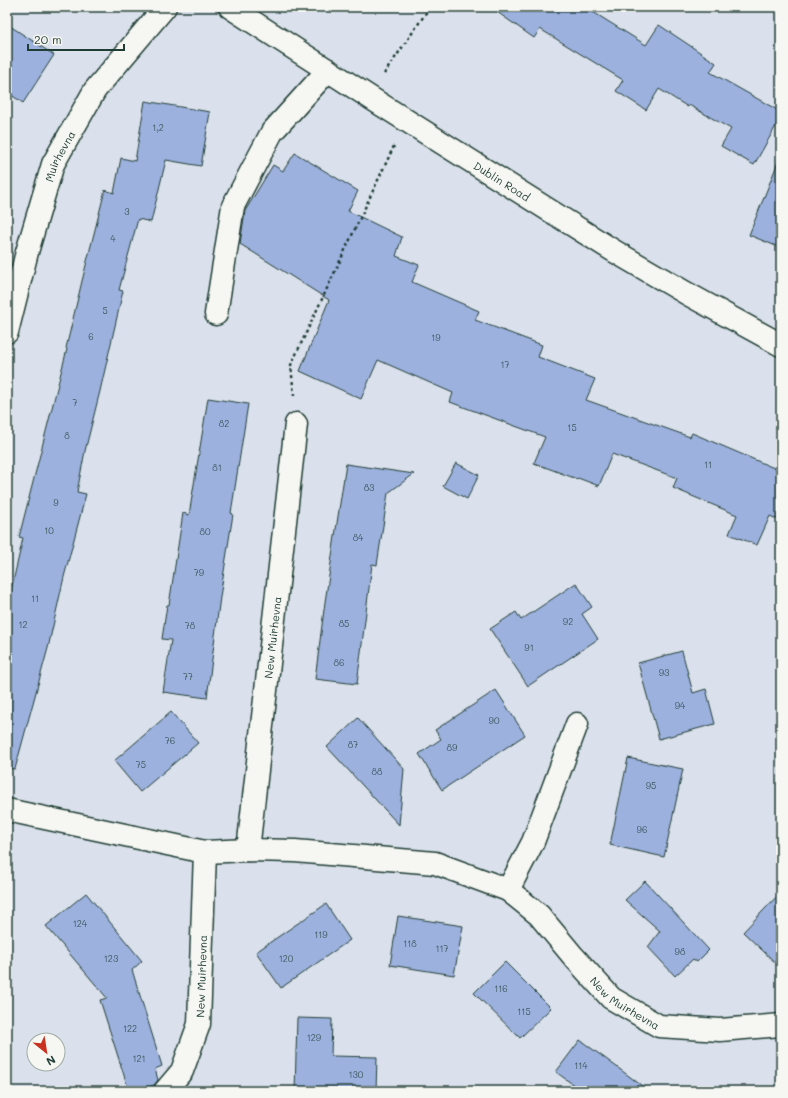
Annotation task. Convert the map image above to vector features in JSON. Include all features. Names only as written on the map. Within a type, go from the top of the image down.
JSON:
[{"type":"street","name":"Muirhevna","points":[[7,332],[27,252],[53,164],[95,90],[165,7]]},
{"type":"street","name":"Dublin Road","points":[[230,7],[368,96],[649,272],[781,345]]},
{"type":"street","points":[[216,314],[233,206],[272,132],[328,70]]},
{"type":"street","name":"New Muirhevna","points":[[248,850],[296,424]]},
{"type":"street","points":[[508,890],[533,842],[577,724]]},
{"type":"street","name":"New Muirhevna","points":[[7,810],[205,852],[248,850],[295,851],[435,863],[508,890],[539,915],[611,998],[660,1026],[720,1030],[781,1025]]},
{"type":"street","name":"New Muirhevna","points":[[166,1091],[182,1071],[199,1024],[205,852]]},
{"type":"path","points":[[368,96],[430,7]]},
{"type":"path","points":[[296,424],[291,365],[406,120]]},
{"type":"building","points":[[490,7],[585,7],[646,45],[659,25],[716,63],[710,72],[781,112],[781,117],[754,165],[721,146],[731,129],[689,105],[688,107],[659,89],[646,110],[616,91],[623,80],[540,29],[534,38]]},
{"type":"building","points":[[7,24],[54,55],[23,103],[7,92]]},
{"type":"building","points":[[145,101],[210,112],[201,166],[166,160],[151,222],[138,219],[119,290],[123,291],[85,451],[77,492],[86,494],[64,577],[48,648],[15,769],[7,768],[7,608],[23,538],[19,537],[67,349],[82,281],[105,190],[114,193],[121,158],[135,161]]},
{"type":"building","points":[[295,153],[358,191],[348,211],[402,237],[396,256],[419,265],[412,282],[479,311],[475,320],[542,345],[538,357],[595,379],[586,400],[690,437],[692,433],[781,471],[781,521],[770,516],[757,545],[729,534],[737,515],[673,488],[677,478],[612,454],[599,486],[534,463],[545,437],[450,402],[453,393],[378,360],[361,399],[300,371],[329,300],[240,244],[245,211],[273,165],[283,171]]},
{"type":"building","points":[[780,157],[781,158],[781,248],[749,235]]},
{"type":"building","points":[[208,398],[248,404],[231,513],[233,514],[220,597],[207,698],[163,692],[171,640],[162,639],[167,605],[169,605],[183,513],[189,515]]},
{"type":"building","points":[[456,463],[479,475],[467,499],[443,486]]},
{"type":"building","points":[[346,464],[414,474],[388,493],[377,565],[372,564],[357,684],[315,679]]},
{"type":"building","points":[[576,583],[592,607],[582,614],[598,639],[528,686],[490,629],[516,612],[521,620]]},
{"type":"building","points":[[682,651],[693,693],[706,689],[715,724],[659,739],[638,663]]},
{"type":"building","points":[[496,690],[525,735],[442,790],[419,754],[441,739],[435,730]]},
{"type":"building","points":[[171,712],[198,743],[140,792],[114,761]]},
{"type":"building","points":[[358,718],[404,769],[399,825],[327,747]]},
{"type":"building","points":[[628,758],[683,769],[664,857],[610,845]]},
{"type":"building","points":[[645,881],[709,950],[697,962],[693,959],[675,976],[648,947],[660,931],[625,900]]},
{"type":"building","points":[[781,892],[781,968],[743,932]]},
{"type":"building","points":[[86,893],[142,961],[132,970],[162,1066],[155,1069],[158,1080],[154,1085],[136,1091],[129,1091],[100,1000],[107,998],[46,926]]},
{"type":"building","points":[[326,904],[350,940],[281,988],[256,952]]},
{"type":"building","points":[[398,916],[463,926],[454,975],[390,965]]},
{"type":"building","points":[[505,962],[551,1008],[520,1038],[474,993]]},
{"type":"building","points":[[297,1018],[332,1019],[331,1056],[377,1057],[376,1091],[295,1091]]},
{"type":"building","points":[[580,1040],[649,1091],[582,1091],[556,1072]]}]
